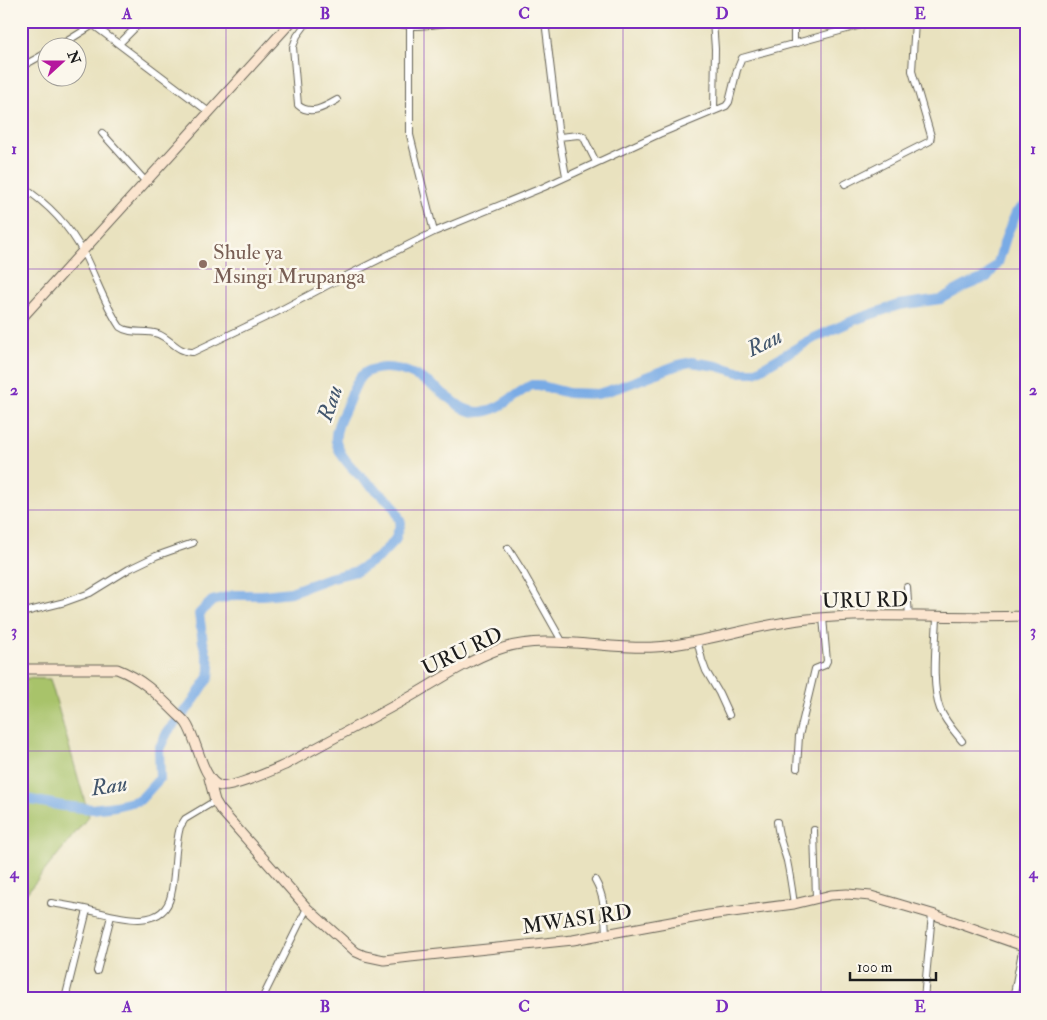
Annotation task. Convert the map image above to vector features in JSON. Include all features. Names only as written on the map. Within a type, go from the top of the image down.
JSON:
[{"type":"street","points":[[21,319],[292,21]]},
{"type":"street","points":[[308,21],[297,36],[293,47],[298,105],[300,108],[319,110],[337,100]]},
{"type":"street","points":[[394,21],[400,25],[410,26],[461,21]]},
{"type":"street","points":[[545,21],[559,137],[566,176]]},
{"type":"street","points":[[713,21],[715,49],[714,111]]},
{"type":"street","points":[[794,21],[794,44]]},
{"type":"street","points":[[21,186],[40,200],[62,221],[82,252],[120,327],[129,331],[157,333],[174,346],[188,352],[193,352],[275,313],[434,232],[726,106],[729,102],[742,58],[876,21]]},
{"type":"street","points":[[844,184],[930,141],[931,136],[911,66],[915,21]]},
{"type":"street","points":[[119,44],[140,22]]},
{"type":"street","points":[[70,38],[91,23],[209,112]]},
{"type":"street","points":[[410,26],[410,135],[434,232]]},
{"type":"street","points":[[21,67],[38,58]]},
{"type":"street","points":[[102,133],[146,182]]},
{"type":"street","points":[[559,137],[583,136],[596,162]]},
{"type":"street","points":[[21,613],[65,602],[90,593],[156,556],[193,543]]},
{"type":"street","points":[[508,548],[563,643]]},
{"type":"street","points":[[907,586],[909,617]]},
{"type":"street","name":"URU RD","points":[[209,778],[220,786],[226,786],[265,774],[410,697],[441,677],[498,649],[520,644],[563,643],[637,647],[676,645],[788,621],[824,618],[1026,616]]},
{"type":"street","points":[[937,617],[936,668],[938,701],[944,717],[962,741]]},
{"type":"street","points":[[797,768],[799,736],[815,670],[825,665],[827,661],[824,618]]},
{"type":"street","points":[[697,640],[706,671],[720,693],[729,715]]},
{"type":"street","points":[[21,669],[117,669],[132,675],[161,697],[180,717],[193,736],[209,778]]},
{"type":"street","name":"MWASI RD","points":[[209,778],[215,802],[220,810],[307,908],[356,952],[384,960],[573,940],[709,915],[794,904],[847,894],[861,894],[932,914],[1023,946]]},
{"type":"street","points":[[51,902],[111,916],[140,919],[160,914],[168,906],[172,894],[180,827],[185,819],[215,802]]},
{"type":"street","points":[[777,822],[778,836],[787,860],[794,904]]},
{"type":"street","points":[[814,830],[816,899]]},
{"type":"street","points":[[595,880],[602,898],[606,935]]},
{"type":"street","points":[[262,999],[307,908]]},
{"type":"street","points":[[64,999],[87,910]]},
{"type":"street","points":[[924,999],[932,914]]},
{"type":"street","points":[[97,971],[111,916]]},
{"type":"street","points":[[1013,999],[1026,928]]},
{"type":"green space","points":[[21,678],[50,679],[89,816],[21,900]]},
{"type":"waterway","name":"Rau","points":[[21,798],[92,809],[140,800],[160,778],[159,749],[168,731],[190,706],[209,677],[210,667],[203,642],[199,614],[212,601],[234,595],[263,595],[291,592],[329,578],[357,571],[380,556],[395,540],[401,523],[394,507],[351,467],[344,459],[336,441],[337,430],[355,385],[361,376],[370,370],[393,368],[409,372],[432,385],[460,406],[473,412],[485,411],[499,406],[532,385],[568,393],[598,394],[691,362],[738,372],[755,372],[814,338],[857,319],[899,305],[941,299],[987,277],[998,263],[1016,213],[1026,204]]},
{"type":"place","name":"Shule ya Msingi Mrupanga","points":[[203,264]]}]
